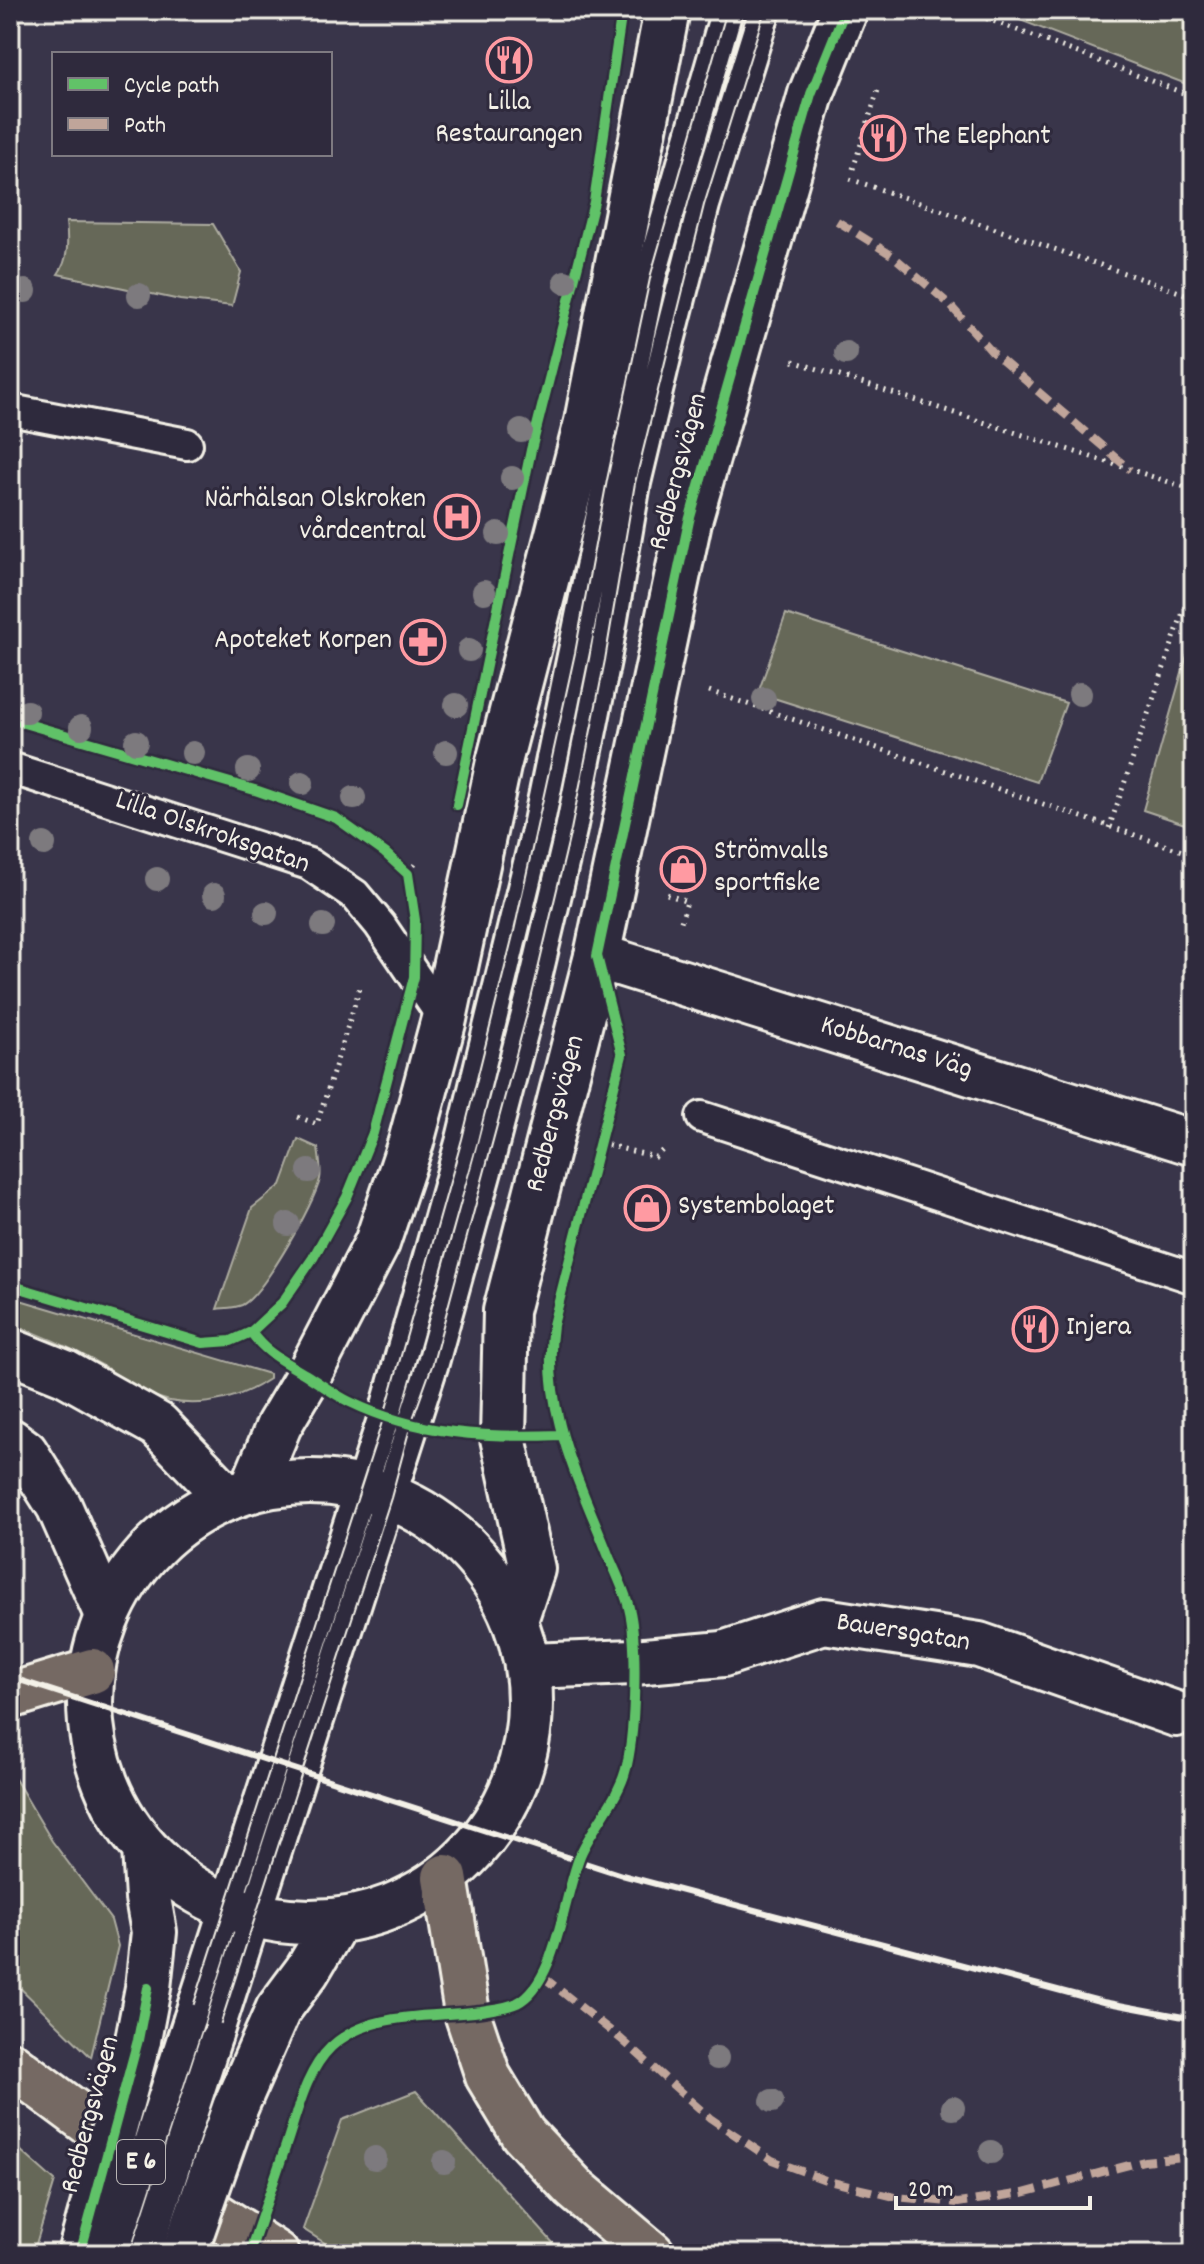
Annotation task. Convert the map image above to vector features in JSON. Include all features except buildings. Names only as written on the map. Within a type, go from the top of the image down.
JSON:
[{"type":"highway","points":[[10,1696],[92,1671]]},
{"type":"highway","points":[[445,1877],[467,2013],[488,2076],[523,2134],[574,2188],[652,2254]]},
{"type":"highway","name":"E 6","points":[[10,2064],[200,2205],[276,2254]]},
{"type":"street","points":[[240,1494],[308,1376],[377,1243],[411,1142],[444,1019],[498,766],[587,422],[667,10]]},
{"type":"street","name":"Redbergsvägen","points":[[515,1620],[532,1569],[503,1438],[506,1311],[597,956],[689,521],[811,94],[845,10]]},
{"type":"street","name":"Kobbarnas Väg","points":[[597,956],[1194,1143]]},
{"type":"street","points":[[10,1351],[65,1373],[158,1425],[240,1494]]},
{"type":"street","points":[[10,1441],[25,1452],[59,1506],[107,1615]]},
{"type":"street","points":[[309,1482],[376,1493],[434,1520],[468,1548],[495,1581],[515,1620],[529,1666],[531,1702],[525,1752],[508,1799],[481,1842],[445,1877],[394,1907],[336,1922],[240,1912],[186,1885],[145,1849],[123,1819],[106,1785],[94,1748],[89,1709],[92,1671],[107,1615],[135,1568],[176,1526],[240,1494],[309,1482]]},
{"type":"street","name":"Bauersgatan","points":[[529,1666],[634,1662],[723,1654],[824,1621],[979,1645],[1176,1714]]},
{"type":"street","name":"Redbergsvägen","points":[[80,2254],[138,2040],[148,1988],[154,1932],[145,1849]]},
{"type":"street","points":[[184,2254],[252,2065],[278,2010],[307,1971],[336,1922]]},
{"type":"lane","points":[[146,2254],[216,2038],[240,1912],[376,1493],[427,1268],[497,1001],[571,669],[651,274],[727,10]]},
{"type":"lane","points":[[376,1493],[411,1424],[445,1320],[531,999],[571,830],[639,469],[704,205],[765,10]]},
{"type":"lane","points":[[10,410],[187,444]]},
{"type":"lane","name":"Lilla Olskroksgatan","points":[[10,768],[309,864],[355,895],[380,925],[444,1019]]},
{"type":"lane","points":[[702,1117],[1194,1278]]},
{"type":"lane","points":[[113,2254],[189,2019],[240,1912]]},
{"type":"path","points":[[964,10],[1194,97]]},
{"type":"path","points":[[845,193],[881,80]]},
{"type":"path","points":[[850,179],[1194,297]]},
{"type":"path","points":[[796,347],[792,361],[1194,490]]},
{"type":"path","points":[[1109,828],[1194,580]]},
{"type":"path","points":[[657,678],[705,690],[1194,855]]},
{"type":"path","points":[[298,1117],[317,1124],[380,925],[420,856]]},
{"type":"path","points":[[661,892],[687,902],[664,976]]},
{"type":"path","points":[[599,1143],[655,1157],[702,1117]]},
{"type":"green space","points":[[994,10],[1194,10],[1194,87]]},
{"type":"green space","points":[[66,222],[213,224],[241,272],[232,306],[180,300],[58,274],[66,256]]},
{"type":"green space","points":[[786,614],[1066,703],[1037,782],[758,693]]},
{"type":"green space","points":[[1194,630],[1194,827],[1143,810]]},
{"type":"green space","points":[[298,1139],[318,1148],[320,1179],[309,1207],[275,1267],[251,1298],[239,1306],[217,1309],[252,1208],[281,1185]]},
{"type":"green space","points":[[10,1297],[269,1374],[269,1379],[241,1394],[209,1402],[161,1399],[140,1390],[78,1352],[10,1324]]},
{"type":"green space","points":[[10,1755],[11,1772],[52,1841],[111,1920],[118,1946],[91,2057],[10,1978]]},
{"type":"green space","points":[[416,2091],[554,2244],[568,2254],[342,2254],[303,2229],[342,2120]]},
{"type":"green space","points":[[10,2141],[55,2181],[33,2254],[10,2254]]},
{"type":"tram line","points":[[113,2254],[384,1416],[462,1139],[514,931],[575,653],[607,480],[651,274],[727,10]]},
{"type":"tram line","points":[[146,2254],[433,1363],[531,999],[571,830],[605,660],[635,483],[704,205],[765,10]]},
{"type":"railway","points":[[10,1677],[622,1875],[1103,2002],[1194,2019]]},
{"type":"marked path","points":[[837,221],[893,256],[949,304],[992,352],[1130,470]]},
{"type":"marked path","points":[[542,1976],[621,2039],[710,2118],[772,2160],[828,2181],[895,2197],[958,2203],[1023,2193],[1144,2161],[1194,2156]]},
{"type":"cycle path","points":[[457,805],[531,450],[594,202],[622,10]]},
{"type":"cycle path","points":[[249,2254],[303,2093],[322,2057],[347,2035],[383,2021],[499,2008],[517,2003],[531,1992],[551,1956],[582,1851],[624,1777],[632,1730],[632,1623],[623,1589],[565,1444],[552,1386],[551,1356],[553,1325],[622,1055],[597,956],[689,521],[811,94],[845,10]]},
{"type":"cycle path","points":[[10,719],[258,791],[336,818],[385,853],[408,874],[415,920],[414,977],[373,1133],[347,1197],[313,1258],[282,1303],[251,1332],[231,1341],[203,1343],[10,1285]]},
{"type":"cycle path","points":[[251,1332],[276,1357],[339,1396],[401,1422],[480,1435],[561,1435]]},
{"type":"cycle path","points":[[80,2254],[138,2040],[148,1988]]},
{"type":"place","name":"Lilla Restaurangen","points":[[509,60]]},
{"type":"place","name":"The Elephant","points":[[883,138]]},
{"type":"place","name":"Närhälsan Olskroken vårdcentral","points":[[457,517]]},
{"type":"place","name":"Apoteket Korpen","points":[[423,642]]},
{"type":"place","name":"Strömvalls sportfiske","points":[[683,869]]},
{"type":"place","name":"Systembolaget","points":[[647,1208]]},
{"type":"place","name":"Injera","points":[[1035,1329]]}]
